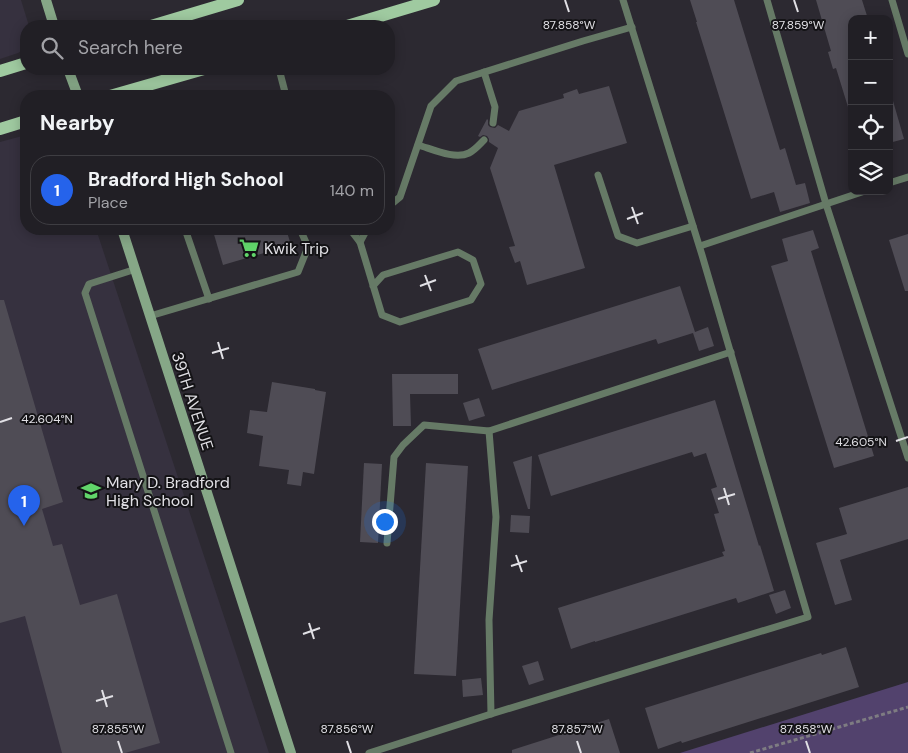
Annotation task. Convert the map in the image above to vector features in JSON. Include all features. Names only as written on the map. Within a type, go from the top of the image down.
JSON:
[{"type":"main road","points":[[171,20],[238,0]]},
{"type":"main road","points":[[367,20],[434,0]]},
{"type":"main road","points":[[0,71],[20,65]]},
{"type":"main road","points":[[131,90],[183,75]]},
{"type":"main road","points":[[0,128],[20,123]]},
{"type":"street","points":[[46,0],[52,20]]},
{"type":"street","points":[[70,75],[76,90]]},
{"type":"street","name":"39TH AVENUE","points":[[124,235],[291,753]]},
{"type":"lane","points":[[369,753],[808,617],[700,246],[623,0]]},
{"type":"lane","points":[[767,0],[826,204],[908,458]]},
{"type":"lane","points":[[892,0],[908,54]]},
{"type":"lane","points":[[395,201],[400,196],[431,106],[456,81],[632,27]]},
{"type":"lane","points":[[484,72],[495,107],[493,123]]},
{"type":"lane","points":[[281,75],[284,90]]},
{"type":"lane","points":[[418,145],[454,156],[467,154],[484,140]]},
{"type":"lane","points":[[598,174],[618,236],[637,243],[693,226]]},
{"type":"lane","points":[[893,182],[908,177]]},
{"type":"lane","points":[[700,246],[853,195]]},
{"type":"lane","points":[[186,235],[209,299]]},
{"type":"lane","points":[[150,316],[298,272],[308,247],[303,235]]},
{"type":"lane","points":[[355,235],[360,242],[373,286],[382,315],[400,322],[471,300],[481,284],[473,260],[458,252],[383,275],[373,286]]},
{"type":"lane","points":[[360,242],[364,235]]},
{"type":"lane","points":[[136,269],[89,284],[85,293],[231,753]]},
{"type":"lane","points":[[387,543],[394,457],[403,445],[424,425],[489,431],[731,352]]},
{"type":"lane","points":[[489,431],[496,517],[489,620],[491,714]]},
{"type":"path","points":[[750,753],[908,706]]},
{"type":"shaded area","points":[[0,0],[21,0],[27,20],[20,20],[20,52],[0,59]]},
{"type":"shaded area","name":"Mary D. Bradford High School","points":[[20,137],[20,235],[98,235],[269,753],[0,753],[0,142]]},
{"type":"shaded area","points":[[908,682],[908,753],[680,753]]},
{"type":"building","points":[[690,0],[734,0],[780,150],[785,148],[796,185],[805,183],[810,203],[780,212],[774,192],[751,199]]},
{"type":"building","points":[[816,0],[862,0],[867,15],[848,15],[848,107],[836,68],[833,69],[828,52],[831,51]]},
{"type":"building","points":[[609,86],[627,143],[554,165],[585,268],[527,285],[520,261],[515,263],[509,247],[515,246],[490,168],[498,148],[489,142],[487,136],[478,136],[487,119],[490,127],[495,128],[498,125],[509,131],[519,111],[564,98],[563,94],[577,89],[579,94]]},
{"type":"building","points":[[893,101],[904,139],[893,142]]},
{"type":"building","points":[[813,230],[819,248],[811,251],[874,456],[834,468],[771,266],[788,261],[782,239]]},
{"type":"building","points":[[908,234],[908,291],[905,291],[889,240]]},
{"type":"building","name":"Kwik Trip","points":[[214,235],[288,235],[291,245],[223,265]]},
{"type":"building","points":[[680,286],[695,332],[708,327],[714,346],[699,351],[693,333],[658,344],[656,339],[492,390],[478,349]]},
{"type":"building","points":[[0,300],[4,300],[63,502],[42,509],[53,546],[62,544],[80,605],[117,594],[160,743],[125,753],[62,753],[25,616],[0,623]]},
{"type":"building","points":[[392,374],[458,374],[458,394],[410,394],[411,426],[393,426]]},
{"type":"building","points":[[272,382],[326,392],[314,474],[303,472],[301,486],[287,484],[289,470],[259,466],[263,436],[247,433],[250,410],[267,412]]},
{"type":"building","points":[[479,398],[485,416],[469,421],[463,403]]},
{"type":"building","points":[[715,400],[774,591],[738,603],[736,598],[571,649],[558,608],[724,556],[722,552],[725,551],[714,514],[719,513],[711,489],[717,487],[706,453],[694,457],[692,452],[551,496],[538,455]]},
{"type":"building","points":[[532,456],[530,509],[528,509],[513,462]]},
{"type":"building","points":[[364,463],[382,464],[378,543],[360,542]]},
{"type":"building","points":[[426,463],[468,466],[456,676],[414,674]]},
{"type":"building","points":[[908,487],[908,539],[840,560],[852,600],[835,605],[816,543],[847,534],[839,508]]},
{"type":"building","points":[[511,515],[530,516],[529,533],[510,532]]},
{"type":"building","points":[[785,590],[791,608],[776,614],[769,595]]},
{"type":"building","points":[[846,647],[859,687],[658,749],[645,708],[821,653],[822,655]]},
{"type":"building","points":[[538,661],[544,680],[529,685],[522,666]]},
{"type":"building","points":[[481,678],[483,695],[463,697],[462,680]]},
{"type":"building","points":[[609,719],[620,753],[512,753],[512,750]]},
{"type":"place","name":"Kwik Trip","points":[[249,248]]},
{"type":"place","name":"Mary D. Bradford High School","points":[[91,491]]},
{"type":"place","name":"Bradford High School","points":[[24,526]]}]
